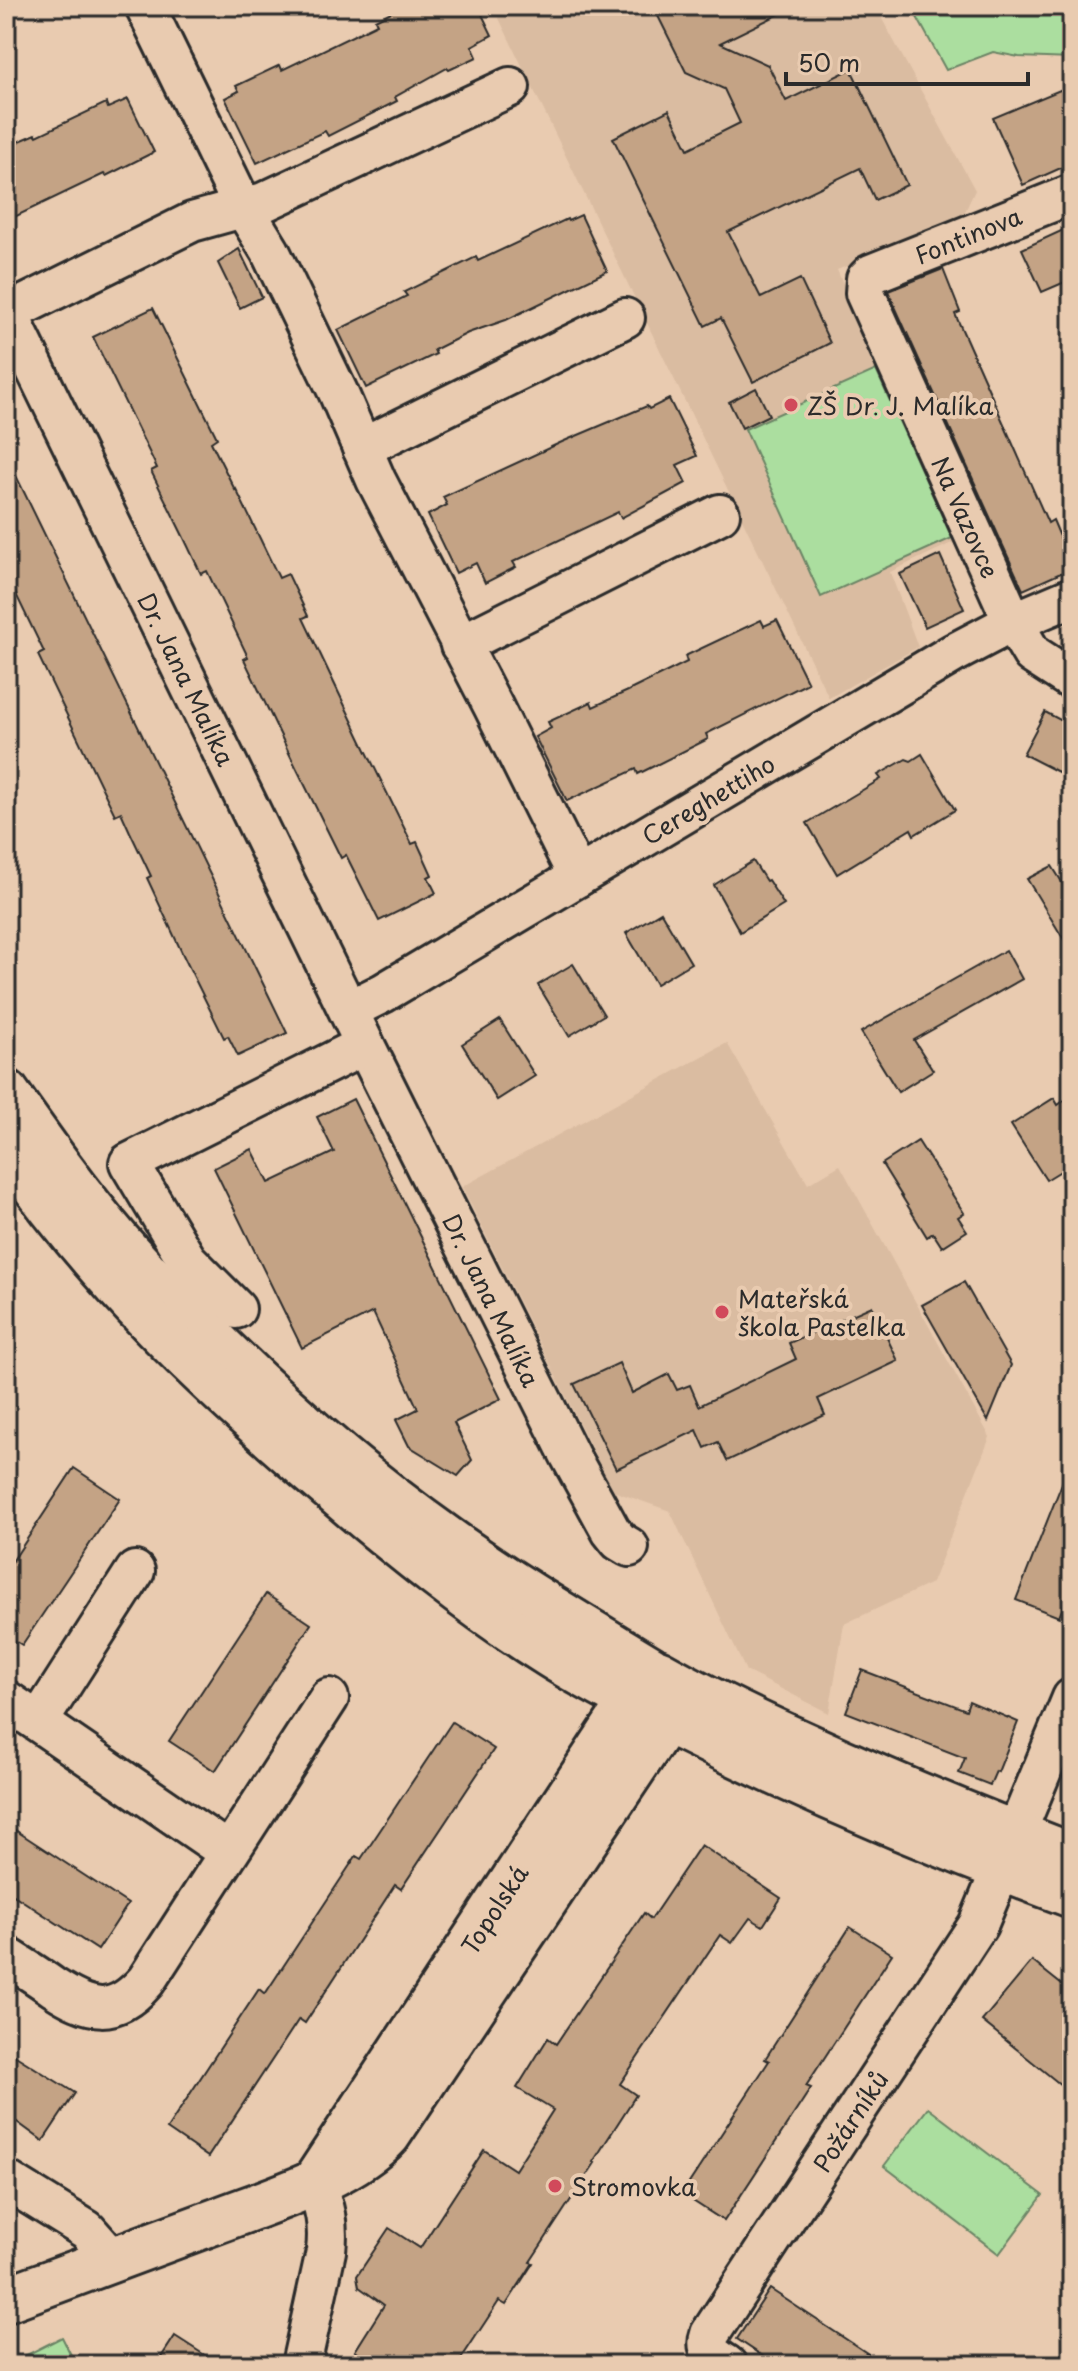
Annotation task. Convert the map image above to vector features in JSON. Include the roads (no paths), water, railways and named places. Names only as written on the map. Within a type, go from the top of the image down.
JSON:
[{"type":"main road","points":[[6,1092],[71,1183],[118,1241],[174,1302],[286,1410],[357,1471],[446,1539],[546,1605],[658,1694],[788,1780],[1009,1852],[1072,1856]]},
{"type":"main road","points":[[6,1146],[46,1201],[170,1343],[270,1437],[395,1543],[491,1616],[549,1655],[658,1694]]},
{"type":"main road","name":"Topolská","points":[[6,2299],[314,2182],[356,2161],[381,2144],[658,1694]]},
{"type":"main road","points":[[1009,1852],[1072,1895]]},
{"type":"street","points":[[145,6],[243,207],[270,251],[376,480],[578,877]]},
{"type":"street","name":"Dr. Jana Malíka","points":[[510,87],[264,202],[192,222],[7,314],[570,1456],[611,1531],[629,1547]]},
{"type":"street","name":"Fontinova","points":[[866,279],[871,274],[1072,194]]},
{"type":"street","name":"Na Vazovce","points":[[866,279],[865,293],[1013,622],[1032,654],[1072,680]]},
{"type":"street","points":[[362,448],[625,318]]},
{"type":"street","points":[[460,645],[720,514]]},
{"type":"street","name":"Cereghettiho","points":[[349,1010],[383,993],[954,653],[1013,622],[1072,597]]},
{"type":"street","points":[[236,1309],[187,1260],[129,1163],[365,1045]]},
{"type":"street","points":[[39,1721],[135,1571]]},
{"type":"street","points":[[6,1956],[81,2004],[105,2008],[118,2005],[137,1992],[329,1698]]},
{"type":"street","points":[[1009,1852],[1072,1698]]},
{"type":"street","points":[[6,1700],[228,1852]]},
{"type":"street","name":"Požárníků","points":[[727,2365],[710,2353],[707,2345],[710,2334],[978,1925],[1009,1852]]},
{"type":"street","points":[[6,2180],[87,2230],[102,2247],[109,2262]]},
{"type":"street","points":[[301,2365],[328,2234],[324,2204],[314,2182]]},
{"type":"place","name":"ZŠ Dr. J. Malíka","points":[[791,405]]},
{"type":"place","name":"Mateřská škola Pastelka","points":[[722,1312]]},
{"type":"place","name":"Stromovka","points":[[555,2186]]}]
